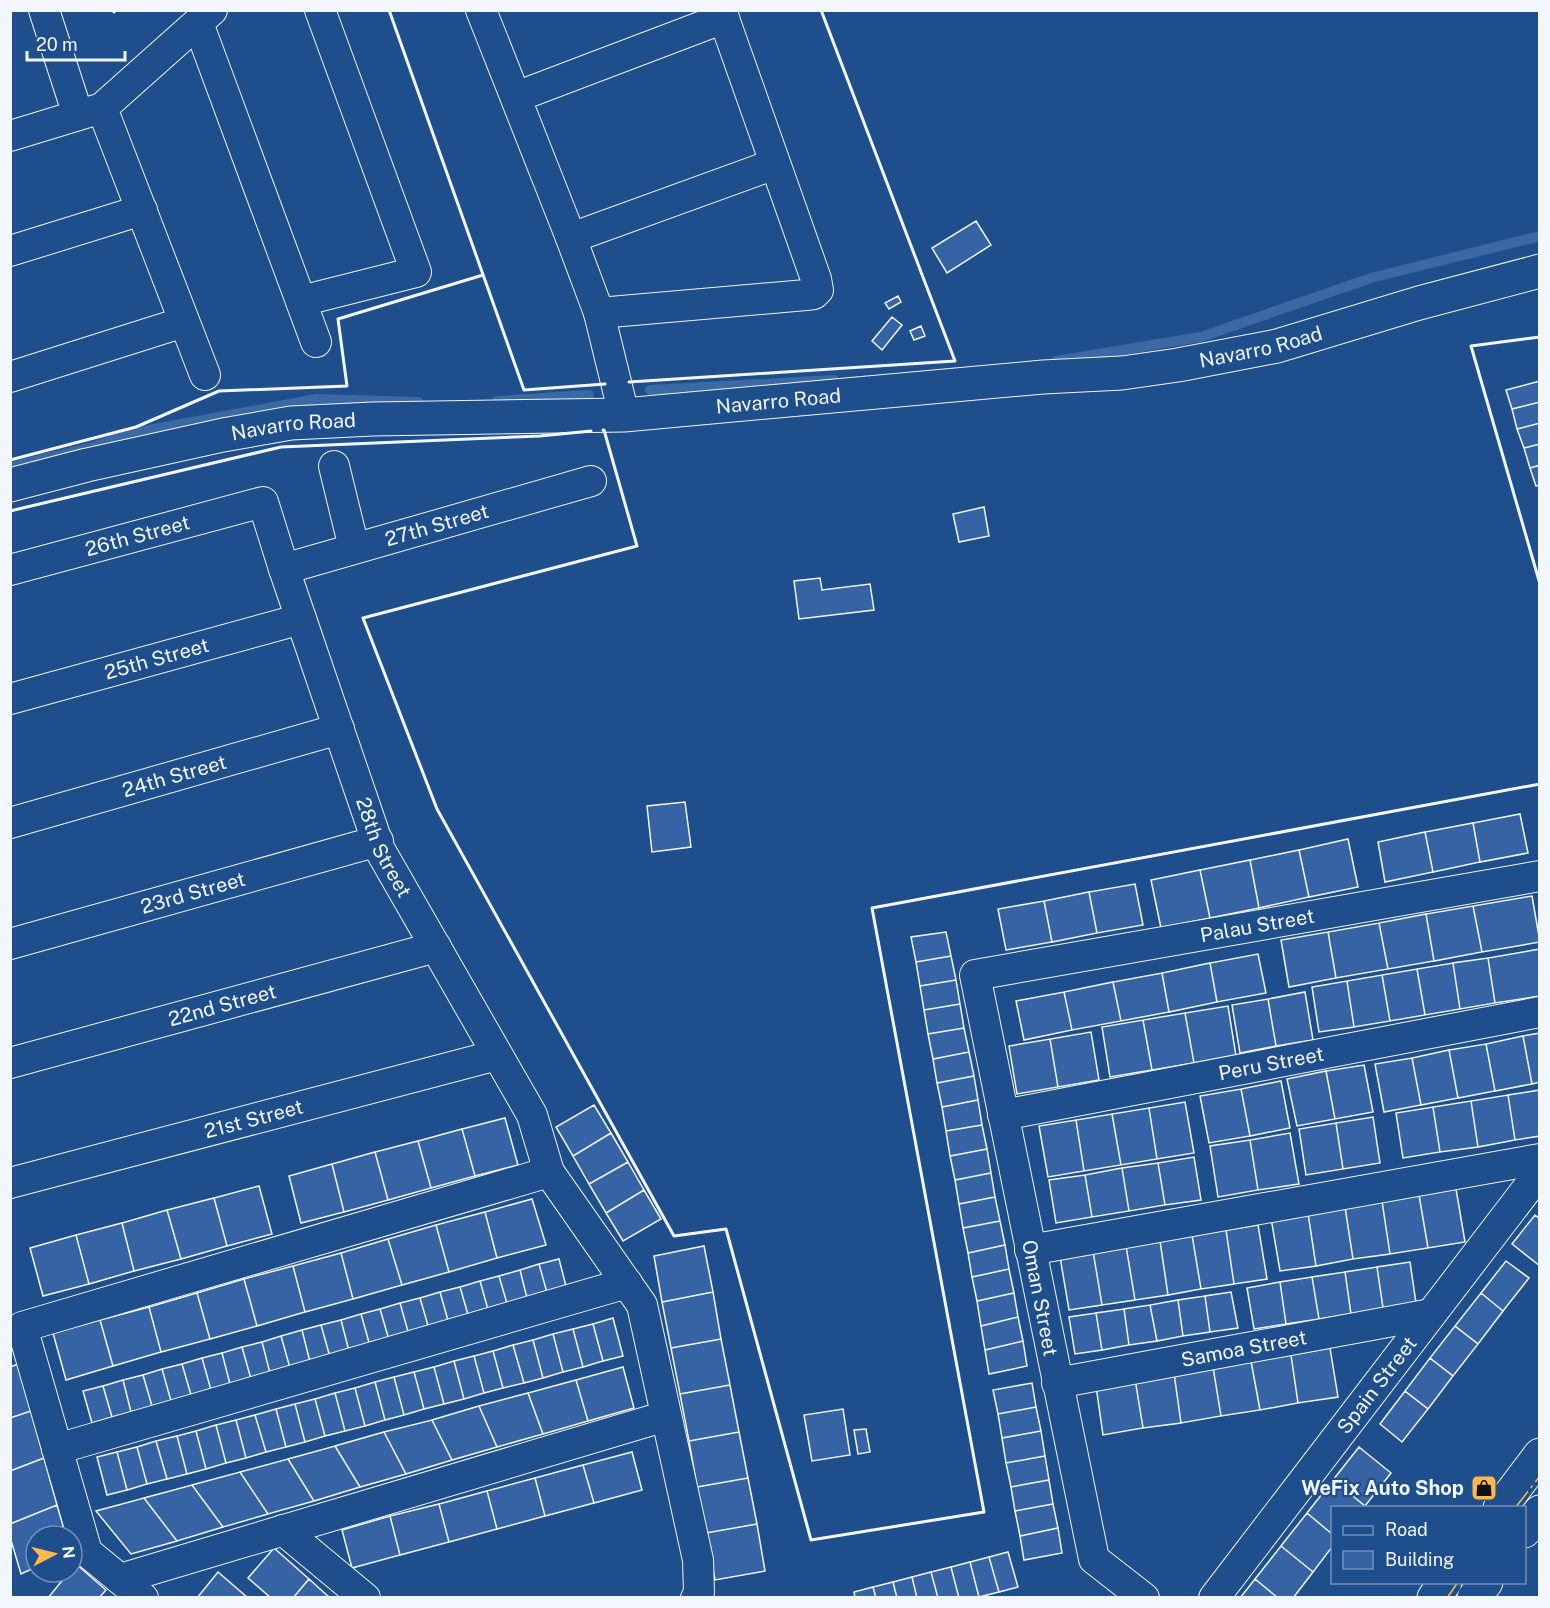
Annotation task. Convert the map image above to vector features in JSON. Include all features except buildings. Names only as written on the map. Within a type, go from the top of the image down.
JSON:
[{"type":"street","points":[[44,10],[90,112],[142,210],[205,375]]},
{"type":"street","points":[[301,301],[416,272],[320,10]]},
{"type":"street","points":[[481,10],[599,313],[624,415]]},
{"type":"street","points":[[516,97],[723,14],[818,290],[814,294],[599,313]]},
{"type":"street","points":[[10,136],[90,112],[205,17],[316,342]]},
{"type":"street","points":[[571,238],[775,164]]},
{"type":"street","points":[[10,251],[142,210]]},
{"type":"street","name":"Navarro Road","points":[[10,485],[87,465],[291,423],[624,415],[1042,377],[1122,373],[1178,366],[1277,346],[1419,303],[1539,271]]},
{"type":"street","points":[[10,377],[184,322]]},
{"type":"street","points":[[334,466],[354,548]]},
{"type":"street","name":"27th Street","points":[[284,569],[591,481]]},
{"type":"street","name":"28th Street","points":[[263,502],[380,850],[532,1116],[549,1172],[642,1305],[698,1560],[699,1593],[696,1598]]},
{"type":"street","name":"26th Street","points":[[10,570],[263,502]]},
{"type":"street","name":"25th Street","points":[[10,699],[301,619]]},
{"type":"street","name":"24th Street","points":[[10,823],[339,729]]},
{"type":"street","name":"23rd Street","points":[[10,944],[378,842]]},
{"type":"street","name":"Palau Street","points":[[975,975],[1539,876]]},
{"type":"street","name":"22nd Street","points":[[10,1063],[436,947]]},
{"type":"street","name":"Oman Street","points":[[975,975],[1094,1559],[1144,1598]]},
{"type":"street","name":"Peru Street","points":[[1004,1115],[1539,1012]]},
{"type":"street","name":"21st Street","points":[[10,1183],[498,1055]]},
{"type":"street","points":[[1030,1250],[1539,1159]]},
{"type":"street","points":[[143,1598],[87,1552],[22,1327],[549,1172]]},
{"type":"street","name":"Spain Street","points":[[1214,1598],[1539,1172]]},
{"type":"street","points":[[57,1449],[627,1283]]},
{"type":"street","name":"Samoa Street","points":[[1057,1383],[1431,1314]]},
{"type":"street","points":[[120,1578],[666,1416]]},
{"type":"street","points":[[1501,1506],[1539,1455]]},
{"type":"street","points":[[1526,1529],[1539,1512]]},
{"type":"street","points":[[283,1530],[365,1598]]},
{"type":"street","points":[[1434,1598],[1444,1584]]},
{"type":"street","points":[[1474,1598],[1484,1584]]},
{"type":"waterway","points":[[1056,361],[1201,337],[1371,278],[1540,236]]},
{"type":"waterway","points":[[650,390],[834,380]]},
{"type":"waterway","points":[[497,401],[589,395]]},
{"type":"waterway","points":[[10,467],[92,447],[138,432],[316,399],[418,402]]},
{"type":"wall","points":[[114,10],[114,12],[116,10]]},
{"type":"wall","points":[[389,10],[524,390],[605,384]]},
{"type":"wall","points":[[629,382],[955,361],[821,10]]},
{"type":"wall","points":[[10,460],[136,427],[219,391],[347,386],[338,319],[483,275]]},
{"type":"wall","points":[[1540,337],[1471,346],[1540,584]]},
{"type":"wall","points":[[603,430],[637,546],[363,618],[437,809],[674,1236],[726,1229],[811,1540],[984,1512],[872,908],[1540,784]]},
{"type":"wall","points":[[10,511],[281,447],[540,436],[591,431]]},
{"type":"power","points":[[1517,1506],[1540,1476]]},
{"type":"power","points":[[1447,1598],[1457,1584]]},
{"type":"place","name":"WeFix Auto Shop","points":[[1484,1488]]}]
